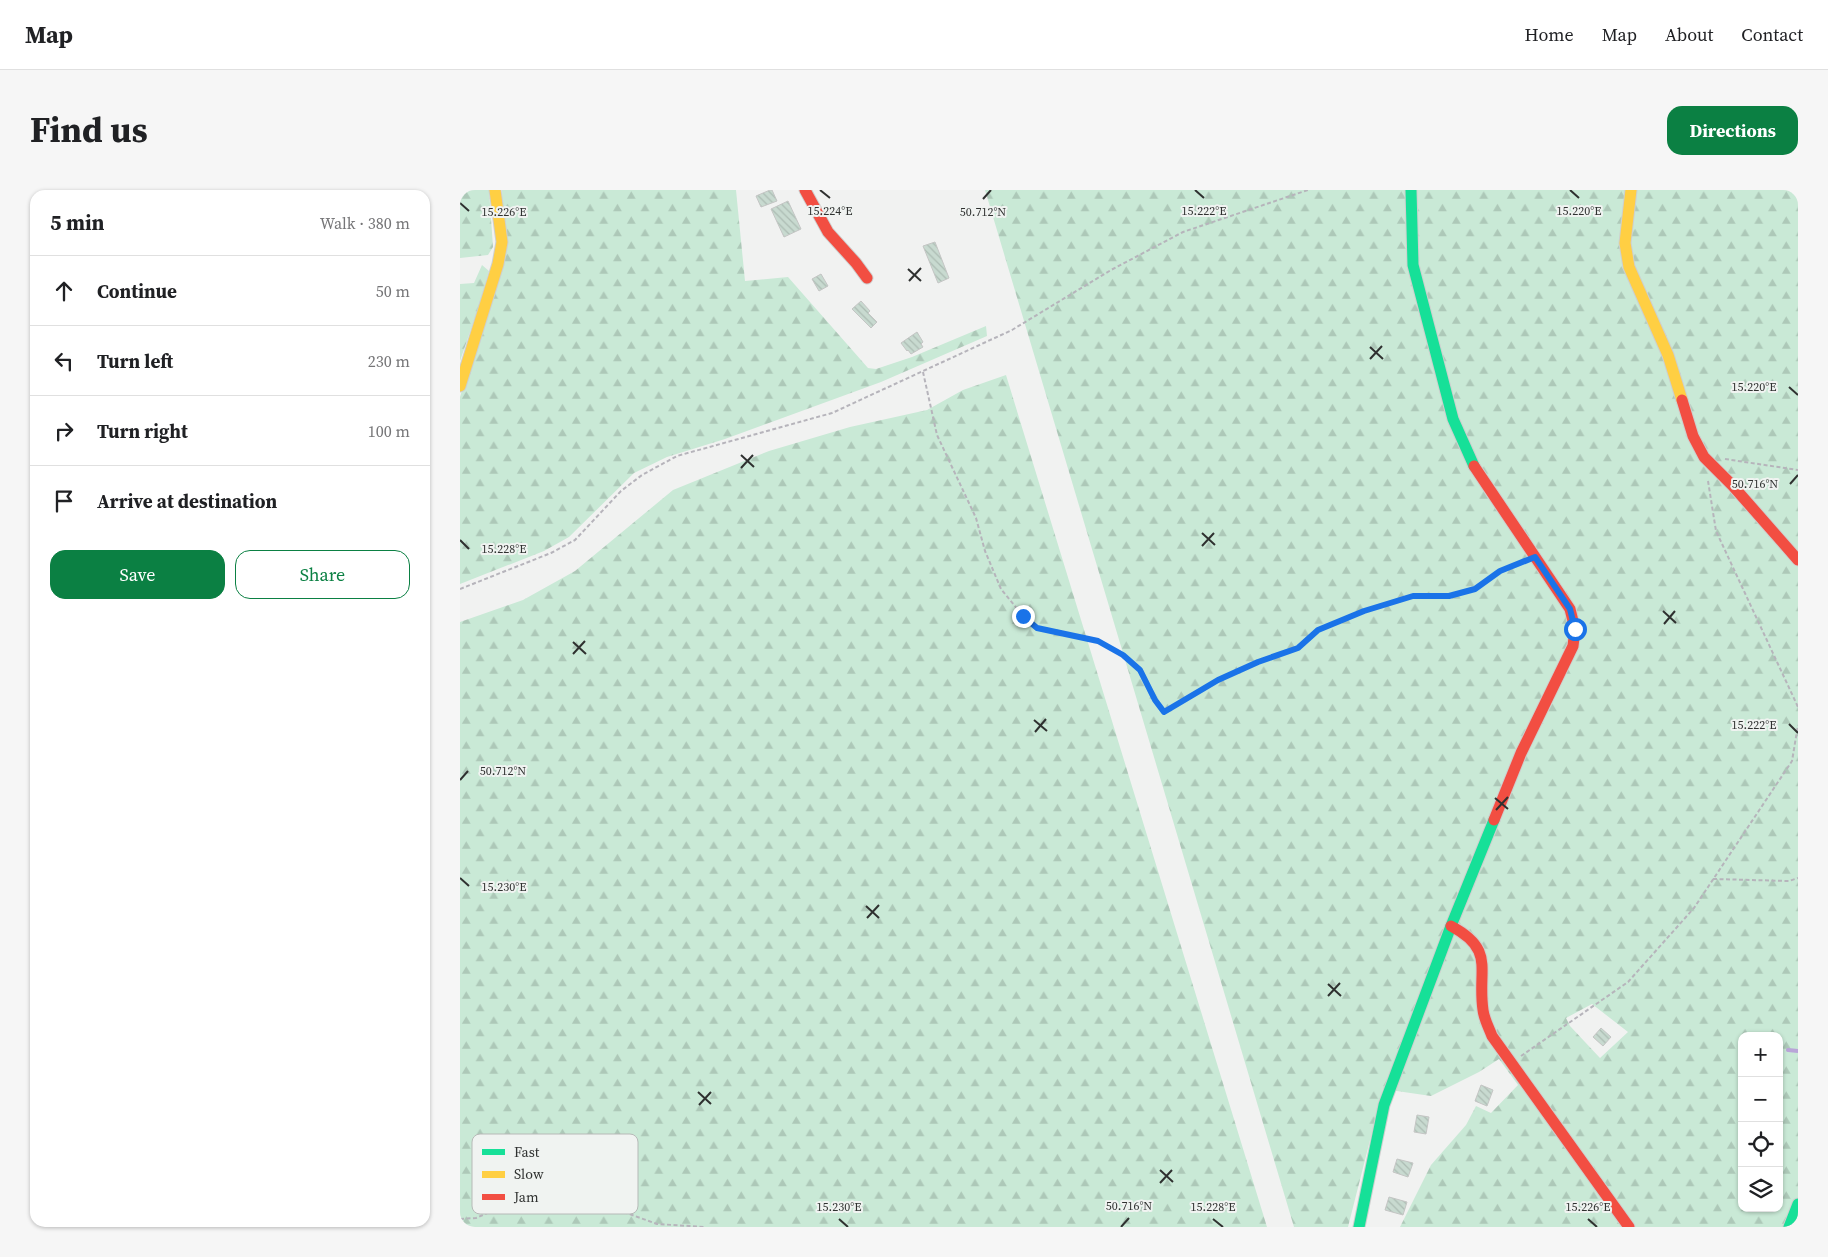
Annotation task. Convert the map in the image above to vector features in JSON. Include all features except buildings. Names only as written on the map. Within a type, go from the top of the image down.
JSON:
[{"type":"street","points":[[460,386],[498,264],[502,242],[495,190]]},
{"type":"street","points":[[805,190],[828,232],[868,278]]},
{"type":"street","points":[[1359,1227],[1384,1105],[1451,926],[1522,753],[1573,646],[1575,629],[1570,609],[1472,463],[1453,419],[1413,265],[1411,190]]},
{"type":"street","points":[[1631,190],[1625,242],[1629,267],[1668,355],[1693,436],[1704,457],[1733,486],[1798,560]]},
{"type":"street","points":[[1451,926],[1473,939],[1482,959],[1483,1011],[1492,1036],[1629,1227]]},
{"type":"street","points":[[1788,1227],[1798,1204]]},
{"type":"path","points":[[460,589],[551,554],[575,540],[621,491],[676,456],[832,413],[1012,330],[1111,270],[1182,232],[1308,190]]},
{"type":"path","points":[[923,372],[937,435],[976,518],[985,551],[1001,589],[1023,616],[1037,628],[1098,641],[1123,655],[1140,670],[1155,700],[1164,712],[1218,680],[1258,662],[1298,648],[1318,630],[1364,611],[1413,596],[1449,596],[1475,589],[1500,571],[1535,557]]},
{"type":"path","points":[[1724,459],[1798,470]]},
{"type":"path","points":[[1707,475],[1716,531],[1798,707]]},
{"type":"path","points":[[1512,1062],[1628,982],[1694,908],[1792,761],[1798,725]]},
{"type":"path","points":[[1714,879],[1789,881],[1798,878]]},
{"type":"path","points":[[460,1219],[476,1218],[485,1214]]},
{"type":"path","points":[[629,1214],[657,1224],[705,1227]]},
{"type":"green space","points":[[460,190],[489,190],[493,247],[488,255],[460,258]]},
{"type":"green space","points":[[502,190],[736,190],[745,281],[788,277],[868,368],[876,369],[912,357],[986,326],[987,336],[881,382],[725,439],[667,457],[634,473],[569,537],[544,551],[460,584],[460,397],[503,259]]},
{"type":"green space","points":[[985,190],[1798,190],[1798,1227],[1400,1227],[1431,1165],[1466,1125],[1476,1106],[1491,1113],[1518,1085],[1499,1059],[1479,1072],[1431,1096],[1383,1089],[1348,1227],[1294,1227]],"holes":[[[1592,1004],[1628,1032],[1600,1058],[1570,1026],[1566,1018]]]},
{"type":"green space","points":[[482,265],[489,271],[460,361],[460,284],[474,283]]},
{"type":"green space","points":[[1006,375],[1267,1227],[460,1227],[460,622],[523,600],[575,571],[673,490],[769,451],[850,427],[927,410],[963,390]]},
{"type":"waterway","points":[[1788,1050],[1798,1051]]},
{"type":"traffic: fast","points":[[1411,190],[1413,265],[1453,419],[1474,466]]},
{"type":"traffic: fast","points":[[1359,1227],[1384,1105],[1451,926],[1494,820]]},
{"type":"traffic: fast","points":[[1789,1227],[1798,1204]]},
{"type":"traffic: slow","points":[[460,386],[498,264],[502,242],[495,190]]},
{"type":"traffic: slow","points":[[1631,190],[1625,243],[1629,267],[1668,355],[1682,400]]},
{"type":"traffic: jam","points":[[805,190],[828,232],[867,278]]},
{"type":"traffic: jam","points":[[1682,400],[1693,436],[1704,457],[1733,486],[1798,560]]},
{"type":"traffic: jam","points":[[1474,466],[1570,609],[1575,629],[1573,646],[1521,753],[1494,820]]},
{"type":"traffic: jam","points":[[1451,926],[1474,943],[1479,952],[1482,962],[1483,1010],[1492,1036],[1629,1227]]},
{"type":"route","points":[[1023,616],[1037,628],[1098,641],[1123,655],[1140,670],[1155,700],[1164,712],[1218,680],[1258,662],[1298,648],[1318,630],[1364,611],[1413,596],[1449,596],[1475,589],[1500,571],[1535,557],[1570,609],[1575,629]]}]
